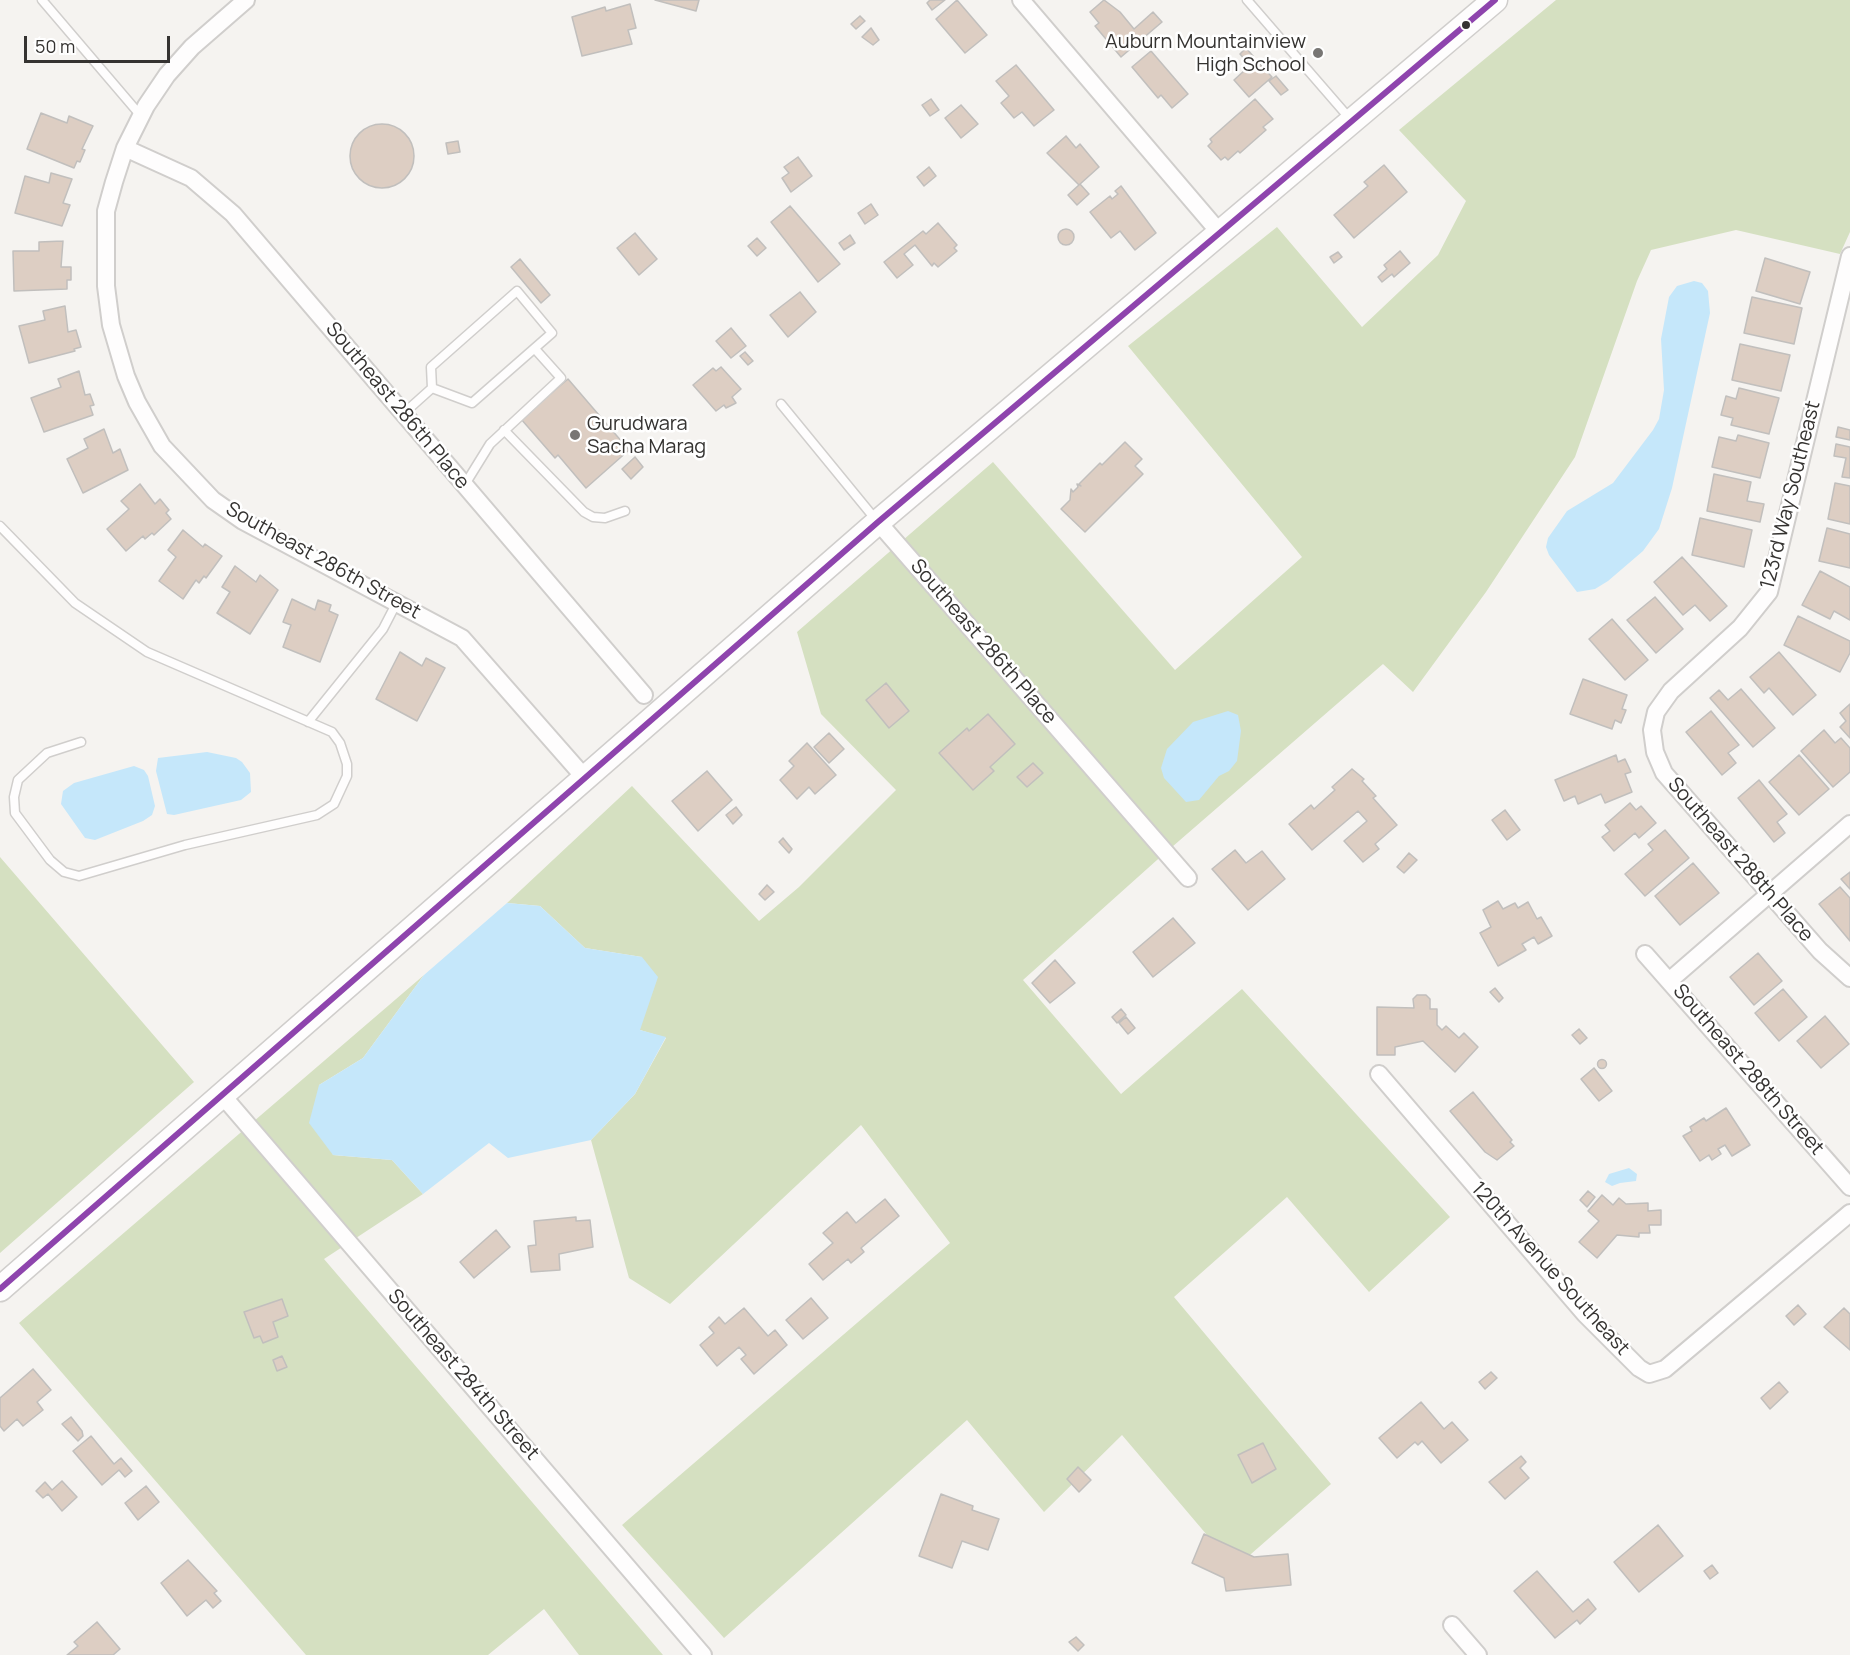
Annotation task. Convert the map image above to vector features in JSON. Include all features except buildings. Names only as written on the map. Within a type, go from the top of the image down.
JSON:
[{"type":"street","name":"Southeast 286th Street","points":[[246,0],[186,54],[167,75],[124,148],[106,211],[106,286],[111,325],[126,376],[162,446],[213,500],[243,521],[462,638],[585,778]]},
{"type":"street","points":[[1021,0],[1220,233]]},
{"type":"street","points":[[0,1289],[878,522],[1495,0]]},
{"type":"street","name":"Southeast 286th Place","points":[[124,148],[191,178],[233,214],[644,695]]},
{"type":"street","name":"123rd Way Southeast","points":[[1652,730],[1656,712],[1671,691],[1740,628],[1769,592],[1850,256]]},
{"type":"street","name":"Southeast 286th Place","points":[[878,522],[1188,878]]},
{"type":"street","name":"Southeast 288th Place","points":[[1652,730],[1655,752],[1664,772],[1820,951],[1850,978]]},
{"type":"street","points":[[1669,981],[1850,824]]},
{"type":"street","name":"Southeast 288th Street","points":[[1645,954],[1850,1187]]},
{"type":"street","name":"120th Avenue Southeast","points":[[1379,1074],[1585,1314],[1639,1368],[1648,1374],[1665,1369],[1850,1213]]},
{"type":"street","name":"Southeast 284th Street","points":[[222,1095],[703,1655]]},
{"type":"street","points":[[1452,1625],[1478,1655]]},
{"type":"lane","points":[[42,0],[141,116]]},
{"type":"lane","points":[[1247,0],[1352,121]]},
{"type":"lane","points":[[403,415],[432,388],[431,367],[517,291],[552,333],[472,403],[432,388]]},
{"type":"lane","points":[[464,486],[490,444],[561,378],[535,349]]},
{"type":"lane","name":"Southeast 286th Place","points":[[781,404],[878,522]]},
{"type":"lane","points":[[504,430],[584,512],[593,517],[605,518],[626,511]]},
{"type":"lane","points":[[0,526],[75,603],[147,652],[332,732],[340,743],[347,776],[334,804],[317,815],[185,845],[79,876],[64,872],[50,860],[15,813],[14,797],[18,780],[47,753],[81,742]]},
{"type":"lane","points":[[308,722],[383,629],[397,602]]},
{"type":"green space","points":[[1556,0],[1850,0],[1850,232],[1840,254],[1736,230],[1651,250],[1637,281],[1575,457],[1486,592],[1413,692],[1383,664],[1023,980],[1121,1094],[1242,989],[1450,1217],[1369,1292],[1287,1197],[1174,1297],[1331,1484],[1235,1568],[1122,1435],[1044,1512],[967,1420],[724,1638],[622,1525],[950,1243],[861,1125],[670,1304],[629,1278],[591,1140],[635,1094],[666,1038],[640,1030],[642,957],[585,948],[540,906],[507,903],[632,786],[759,921],[799,887],[896,790],[821,714],[797,632],[993,462],[1175,670],[1302,557],[1128,346],[1277,227],[1362,327],[1438,255],[1466,201],[1399,130]]},
{"type":"green space","points":[[0,857],[194,1082],[0,1253]]},
{"type":"green space","points":[[424,975],[363,1058],[319,1085],[333,1155],[392,1160],[423,1194],[324,1259],[663,1655],[579,1655],[544,1609],[488,1655],[306,1655],[19,1323]]},
{"type":"water","points":[[1694,281],[1702,283],[1708,291],[1710,313],[1672,488],[1659,529],[1643,551],[1608,581],[1595,589],[1577,592],[1549,555],[1546,547],[1548,538],[1567,511],[1613,483],[1653,430],[1659,419],[1664,390],[1661,339],[1669,297],[1677,286]]},
{"type":"water","points":[[1228,711],[1238,715],[1241,731],[1237,761],[1229,771],[1219,776],[1199,800],[1186,802],[1164,778],[1161,768],[1167,749],[1193,722]]},
{"type":"water","points":[[207,752],[236,758],[242,762],[250,773],[251,792],[241,800],[174,815],[167,814],[156,771],[158,758]]},
{"type":"water","points":[[134,766],[144,770],[148,776],[155,806],[152,815],[143,821],[95,840],[85,838],[61,804],[63,791],[74,783]]},
{"type":"water","points":[[507,903],[540,906],[585,948],[642,957],[658,977],[640,1030],[666,1037],[635,1094],[591,1140],[508,1158],[489,1143],[423,1194],[392,1160],[333,1155],[309,1123],[319,1085],[363,1058],[424,975]]},
{"type":"water","points":[[1629,1168],[1637,1174],[1636,1181],[1612,1186],[1605,1182],[1609,1174]]},
{"type":"transit line","points":[[0,1289],[878,522],[1495,0]]},
{"type":"place","name":"Auburn Mountainview High School","points":[[1318,53]]},
{"type":"place","name":"Gurudwara Sacha Marag","points":[[575,435]]}]
